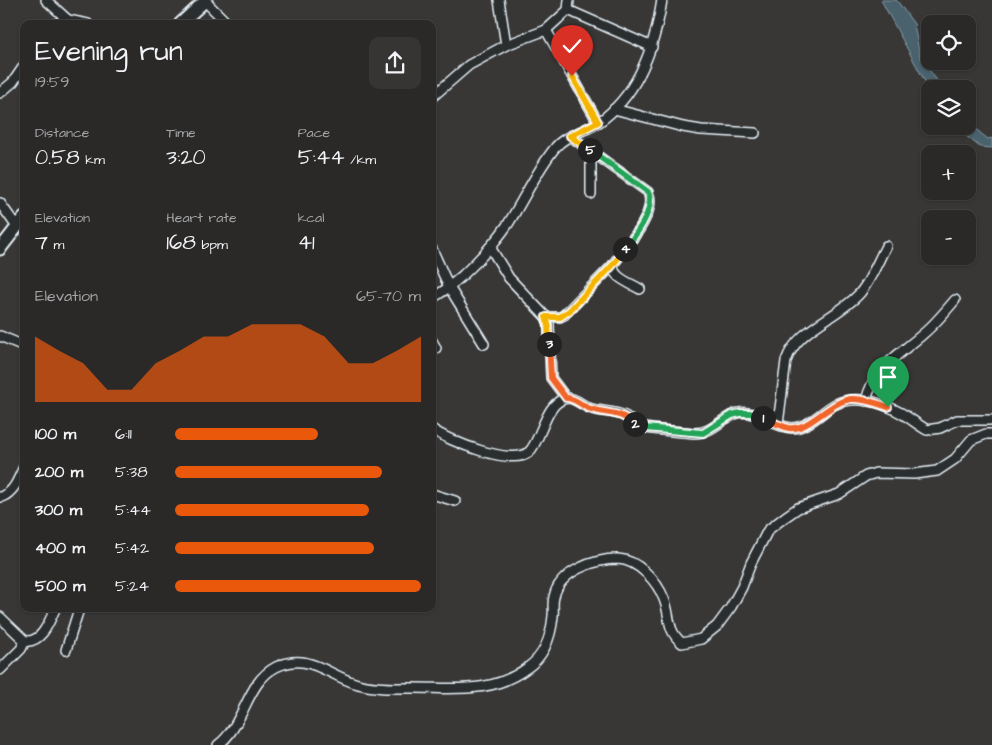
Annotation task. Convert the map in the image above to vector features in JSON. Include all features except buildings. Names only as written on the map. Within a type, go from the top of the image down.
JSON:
[{"type":"street","points":[[46,0],[68,20]]},
{"type":"street","points":[[499,0],[506,45]]},
{"type":"street","points":[[436,94],[469,65],[506,45],[546,30],[568,10],[569,0]]},
{"type":"street","points":[[436,295],[449,287],[483,256],[508,224],[555,147],[570,136],[598,122],[614,109],[643,70],[659,24],[662,0]]},
{"type":"street","points":[[185,20],[206,1],[224,20]]},
{"type":"street","points":[[568,10],[652,47]]},
{"type":"street","points":[[546,30],[598,122]]},
{"type":"street","points":[[0,93],[20,72]]},
{"type":"street","points":[[614,109],[683,127],[701,130],[756,133]]},
{"type":"street","points":[[546,317],[560,317],[564,315],[612,266],[637,234],[650,203],[648,192],[570,136]]},
{"type":"street","points":[[591,151],[591,194]]},
{"type":"street","points":[[0,202],[20,224]]},
{"type":"street","points":[[2,244],[20,226]]},
{"type":"street","points":[[778,424],[786,360],[789,351],[807,333],[859,293],[870,277],[886,246]]},
{"type":"street","points":[[490,247],[508,278],[546,317],[548,324],[549,370],[551,378],[566,398]]},
{"type":"street","points":[[436,258],[449,287],[484,344]]},
{"type":"street","points":[[612,266],[613,272],[617,276],[640,290]]},
{"type":"street","points":[[866,400],[874,378],[883,368],[925,333],[955,300]]},
{"type":"street","points":[[0,336],[20,344]]},
{"type":"street","points":[[436,431],[452,440],[486,452],[514,456],[524,455],[530,452],[534,446],[551,410],[566,398],[572,398],[593,410],[624,416],[644,428],[703,433],[732,415],[740,413],[750,413],[789,428],[799,427],[809,423],[831,406],[852,399],[866,400],[888,407],[903,414],[926,430],[940,428],[957,420],[992,420]]},
{"type":"street","points":[[218,745],[235,725],[256,686],[264,676],[290,661],[307,662],[358,684],[383,688],[456,690],[483,687],[512,678],[528,668],[546,648],[553,616],[554,595],[559,585],[569,574],[582,567],[601,561],[618,559],[631,561],[643,570],[659,588],[665,599],[674,637],[682,643],[701,639],[717,626],[731,607],[742,588],[751,563],[768,530],[785,517],[798,508],[839,494],[866,476],[876,472],[914,474],[937,471],[955,459],[971,440],[986,434],[992,434]]},
{"type":"street","points":[[0,497],[9,494],[14,489],[20,476]]},
{"type":"street","points":[[436,495],[455,500]]},
{"type":"street","points":[[0,617],[25,641],[31,642],[45,629],[54,612]]},
{"type":"street","points":[[66,650],[78,612]]},
{"type":"street","points":[[0,670],[21,649],[25,641]]},
{"type":"water","points":[[881,0],[896,0],[914,24],[921,58],[921,70],[929,70],[937,80],[924,80]]},
{"type":"water","points":[[976,128],[988,139],[992,138],[992,148],[980,147],[965,135],[976,135]]},
{"type":"route","points":[[572,76],[598,122],[570,136],[648,192],[650,203],[637,234],[612,266],[564,315],[555,318],[546,317],[548,324],[549,370],[554,385],[566,398],[572,398],[593,410],[617,413],[644,428],[694,433],[703,433],[710,430],[732,415],[740,413],[750,413],[789,428],[809,423],[831,406],[852,399],[866,400],[888,407]]}]
